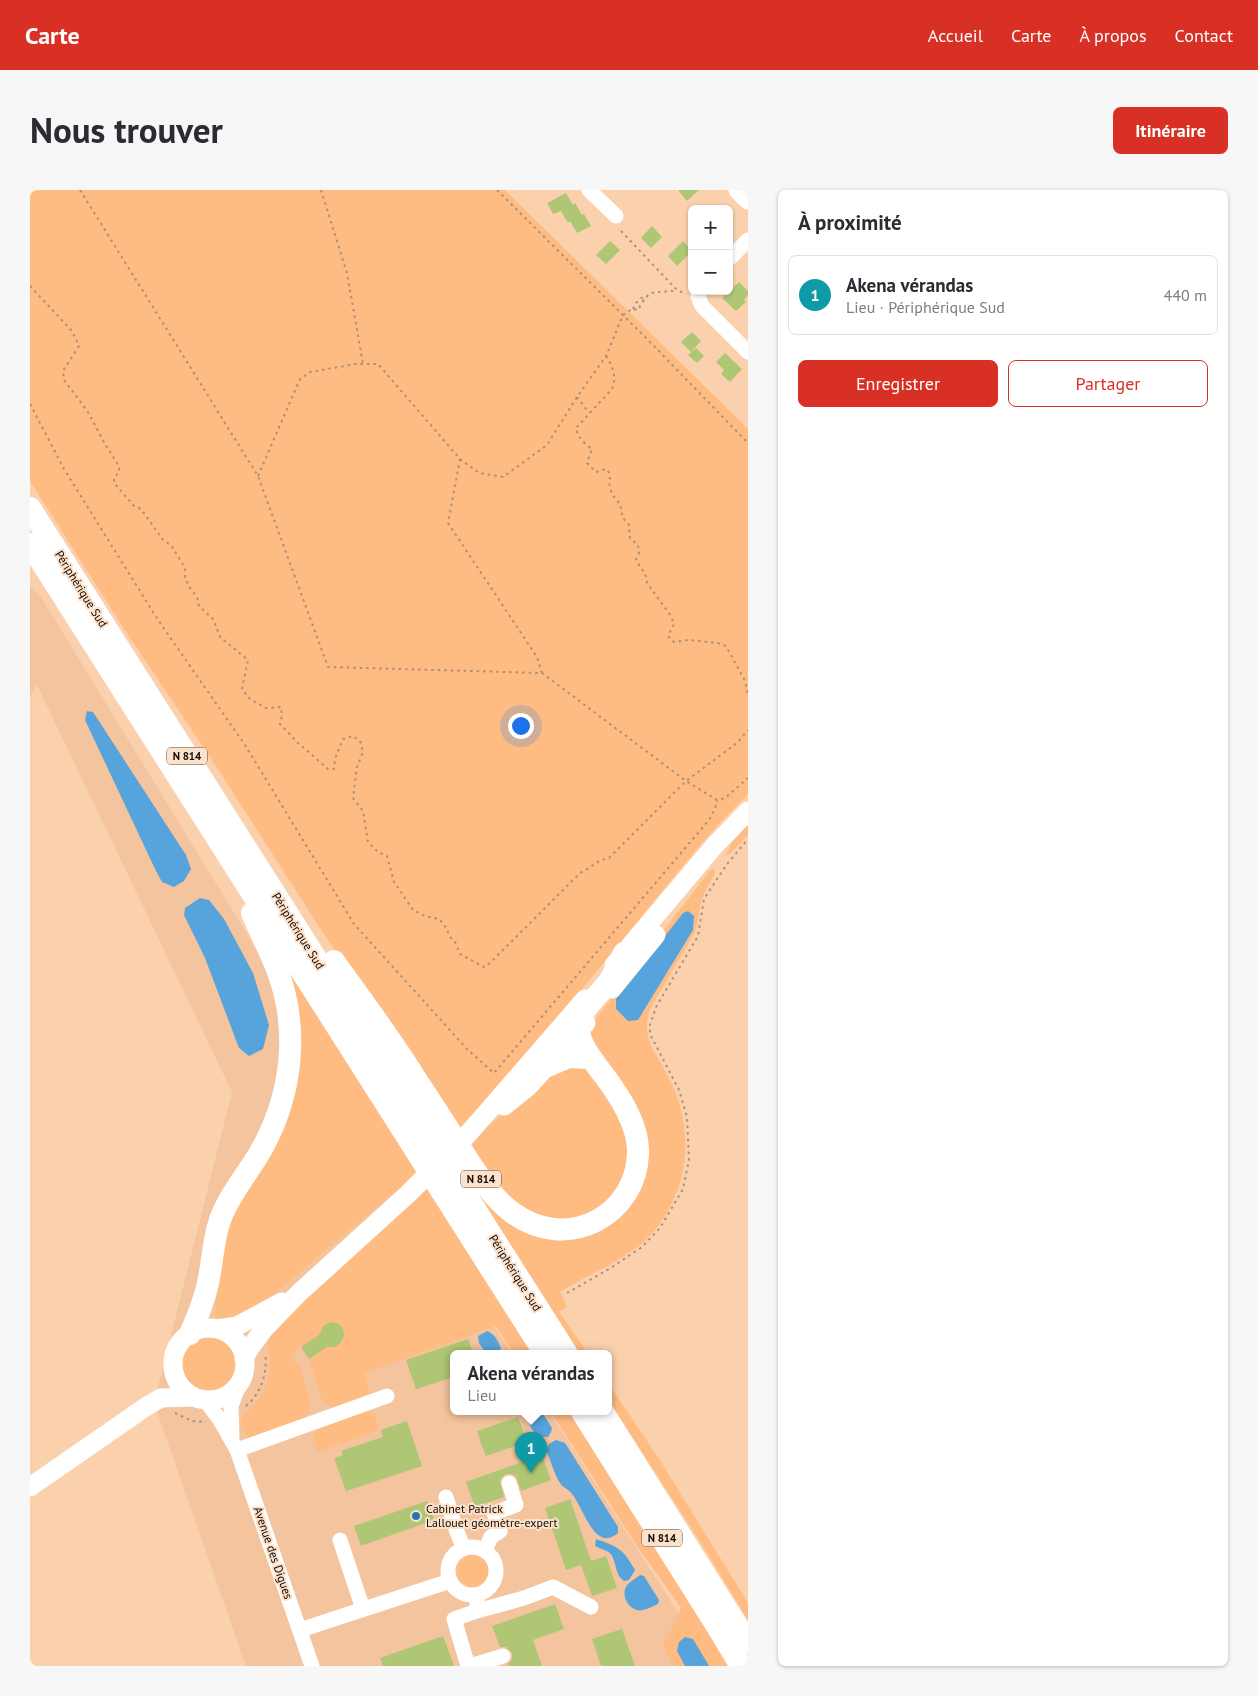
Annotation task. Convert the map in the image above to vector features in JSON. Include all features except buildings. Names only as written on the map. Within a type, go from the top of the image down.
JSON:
[{"type":"highway","name":"Périphérique Sud","points":[[30,508],[564,1350]]},
{"type":"highway","name":"Périphérique Sud","points":[[30,544],[542,1350]]},
{"type":"highway","name":"N 814","points":[[190,1334],[203,1301],[220,1219],[272,1130],[280,1110],[290,1064],[291,1036],[278,972],[256,925],[229,856]]},
{"type":"highway","name":"N 814","points":[[290,918],[310,927],[407,1065],[488,1189],[512,1212],[525,1221],[540,1227],[558,1230],[573,1229],[599,1220],[610,1212],[622,1199],[634,1176],[638,1152],[637,1139],[632,1122],[612,1085],[590,1058]]},
{"type":"highway","points":[[548,1066],[569,1057],[590,1058],[578,1031],[580,1018],[610,981],[624,953]]},
{"type":"highway","name":"N 814","points":[[584,1415],[741,1666]]},
{"type":"highway","name":"N 814","points":[[605,1415],[748,1643]]},
{"type":"main road","points":[[738,190],[748,200]]},
{"type":"main road","points":[[244,1359],[248,1349],[264,1329],[299,1293],[408,1194],[469,1133],[715,845],[748,811]]},
{"type":"main road","points":[[469,1133],[529,1086],[548,1066],[668,919],[748,816]]},
{"type":"main road","points":[[199,1399],[186,1392],[178,1384],[174,1375],[173,1363],[176,1350],[181,1342],[190,1334],[202,1329],[237,1326],[299,1293]]},
{"type":"main road","points":[[30,1487],[161,1398],[215,1400],[226,1396],[234,1390],[240,1382],[244,1371],[244,1359],[240,1347],[234,1338],[218,1329]]},
{"type":"main road","points":[[147,1406],[173,1363]]},
{"type":"street","points":[[589,190],[616,216]]},
{"type":"street","points":[[733,255],[748,240]]},
{"type":"street","points":[[697,295],[702,306],[748,352]]},
{"type":"street","points":[[234,1445],[230,1406],[240,1382]]},
{"type":"street","points":[[234,1445],[387,1396]]},
{"type":"street","points":[[199,1399],[220,1420],[234,1445]]},
{"type":"street","name":"Avenue des Digues","points":[[234,1445],[312,1666]]},
{"type":"street","points":[[485,1550],[491,1537],[500,1532],[494,1513],[516,1505],[508,1483]]},
{"type":"street","points":[[446,1497],[463,1548]]},
{"type":"street","points":[[340,1540],[363,1609]]},
{"type":"street","points":[[471,1546],[485,1550],[496,1563],[497,1571],[491,1587],[476,1595],[468,1595],[454,1588],[448,1573],[451,1558],[463,1548],[471,1546]]},
{"type":"street","points":[[300,1630],[450,1581]]},
{"type":"street","points":[[503,1656],[469,1666],[454,1619],[524,1598],[553,1587],[591,1606]]},
{"type":"street","points":[[476,1595],[477,1611]]},
{"type":"path","points":[[80,190],[258,476],[328,667],[542,673],[686,781],[717,800],[725,798],[748,778]]},
{"type":"path","points":[[322,190],[347,273],[363,364]]},
{"type":"path","points":[[497,190],[748,443]]},
{"type":"path","points":[[621,231],[677,290]]},
{"type":"path","points":[[30,286],[72,331],[78,346],[63,371],[64,380],[88,412],[119,466],[119,472],[114,478],[114,483],[134,506],[141,509],[163,540],[171,545],[185,568],[185,577],[189,587],[197,597],[199,606],[214,619],[220,637],[248,660],[242,688],[250,698],[266,708],[280,707],[282,716],[280,724],[297,742],[328,769],[334,769],[335,759],[343,739],[353,736],[360,740],[363,752],[357,767],[353,798],[362,811],[368,842],[378,852],[387,856],[394,882],[413,910],[425,916],[439,919],[450,937],[456,942],[460,954],[484,967],[490,963],[580,873],[598,860],[609,858],[686,781],[737,743],[748,730]]},
{"type":"path","points":[[258,476],[300,379],[310,372],[363,364],[378,364],[460,459],[479,473],[503,477],[547,445],[577,397],[606,356],[623,315],[632,310],[640,298],[651,293],[677,290],[688,292]]},
{"type":"path","points":[[632,310],[638,310],[646,295]]},
{"type":"path","points":[[606,356],[612,364],[616,382],[612,389],[576,428],[585,443],[592,449],[587,463],[596,472],[606,470],[610,472],[609,482],[612,494],[622,506],[622,517],[629,525],[630,538],[638,545],[639,553],[636,559],[638,565],[642,568],[647,577],[647,583],[671,616],[674,624],[668,636],[674,642],[688,640],[718,643],[726,646],[745,682],[748,696]]},
{"type":"path","points":[[577,397],[589,413]]},
{"type":"path","points":[[30,404],[64,469],[158,620],[245,745],[354,924],[468,1050],[494,1073],[709,820],[717,800]]},
{"type":"path","points":[[460,459],[448,523],[537,657],[542,673]]},
{"type":"path","points":[[568,1293],[642,1248],[660,1228],[683,1189],[689,1160],[687,1117],[679,1090],[650,1034],[650,1024],[660,1000],[698,936],[704,899],[727,864],[748,839]]},
{"type":"shaded area","points":[[30,190],[505,190],[748,429],[748,794],[693,854],[529,1052],[458,1129],[323,933],[216,766],[126,632],[30,481]]},
{"type":"shaded area","points":[[30,586],[41,597],[401,1186],[509,1350],[450,1350],[450,1415],[551,1415],[686,1625],[682,1666],[246,1666],[154,1403],[232,1092],[37,685],[30,697]]},
{"type":"shaded area","points":[[748,824],[748,835],[730,854],[725,856],[731,844]]},
{"type":"shaded area","points":[[711,869],[714,869],[715,873],[701,902],[695,932],[650,1009],[647,1019],[648,1037],[676,1093],[681,1110],[685,1145],[681,1180],[666,1214],[643,1243],[615,1262],[560,1292],[567,1307],[559,1311],[585,1350],[576,1350],[457,1160],[484,1198],[588,1234],[647,1162],[591,1046],[590,1026]]},
{"type":"shaded area","points":[[272,946],[417,1171],[287,1284],[271,1296],[255,1304],[253,1308],[254,1313],[227,1320],[215,1316],[220,1242],[288,1102]]},
{"type":"shaded area","points":[[561,1067],[589,1068],[626,1122],[630,1169],[599,1213],[558,1223],[508,1203],[468,1151],[473,1142],[486,1128]]},
{"type":"shaded area","points":[[428,1188],[530,1350],[511,1350],[496,1326],[364,1373],[369,1388],[369,1396],[338,1408],[330,1406],[322,1400],[309,1359],[318,1352],[310,1341],[292,1353],[294,1356],[291,1358],[295,1363],[298,1362],[308,1390],[309,1405],[305,1418],[247,1439],[240,1418],[256,1403],[266,1385],[270,1365],[267,1344],[271,1338],[269,1331],[350,1255]]},
{"type":"shaded area","points":[[208,1335],[225,1340],[233,1348],[238,1365],[233,1382],[225,1390],[208,1395],[191,1390],[183,1382],[178,1365],[183,1348],[191,1340]]},
{"type":"shaded area","points":[[612,1389],[658,1457],[748,1603],[748,1620],[703,1546],[612,1406]]},
{"type":"shaded area","points":[[365,1411],[373,1412],[379,1427],[376,1431],[318,1452],[313,1437],[316,1430]]},
{"type":"shaded area","points":[[553,1415],[571,1415],[690,1600],[728,1666],[673,1666],[663,1646],[681,1608],[637,1546]]},
{"type":"shaded area","points":[[473,1555],[485,1559],[489,1571],[485,1583],[473,1587],[461,1583],[457,1571],[461,1559]]},
{"type":"water","points":[[87,711],[93,712],[186,855],[191,869],[184,881],[174,887],[162,882],[156,871],[85,720]]},
{"type":"water","points":[[200,898],[209,900],[224,919],[253,973],[269,1025],[263,1049],[249,1056],[239,1048],[205,958],[184,915],[185,908]]},
{"type":"water","points":[[688,911],[694,916],[693,930],[638,1020],[628,1021],[616,1009],[616,999],[683,913]]},
{"type":"water","points":[[487,1331],[490,1332],[501,1348],[500,1350],[484,1350],[479,1343],[478,1336]]},
{"type":"water","points":[[544,1415],[552,1428],[548,1437],[539,1437],[533,1431],[527,1416]]},
{"type":"water","points":[[556,1440],[565,1443],[618,1527],[618,1533],[604,1538],[594,1531],[571,1492],[560,1483],[546,1450],[549,1444]]},
{"type":"water","points":[[596,1539],[610,1544],[627,1557],[635,1570],[629,1580],[624,1581],[621,1579],[611,1554],[595,1546]]},
{"type":"water","points":[[640,1575],[644,1576],[659,1600],[658,1604],[647,1609],[635,1610],[626,1601],[624,1593],[627,1585]]},
{"type":"water","points":[[685,1637],[693,1639],[709,1666],[685,1666],[677,1651],[679,1642]]},
{"type":"place","name":"Akena vérandas","points":[[531,1473]]},
{"type":"place","name":"Cabinet Patrick Lallouet géomètre-expert","points":[[416,1516]]}]
